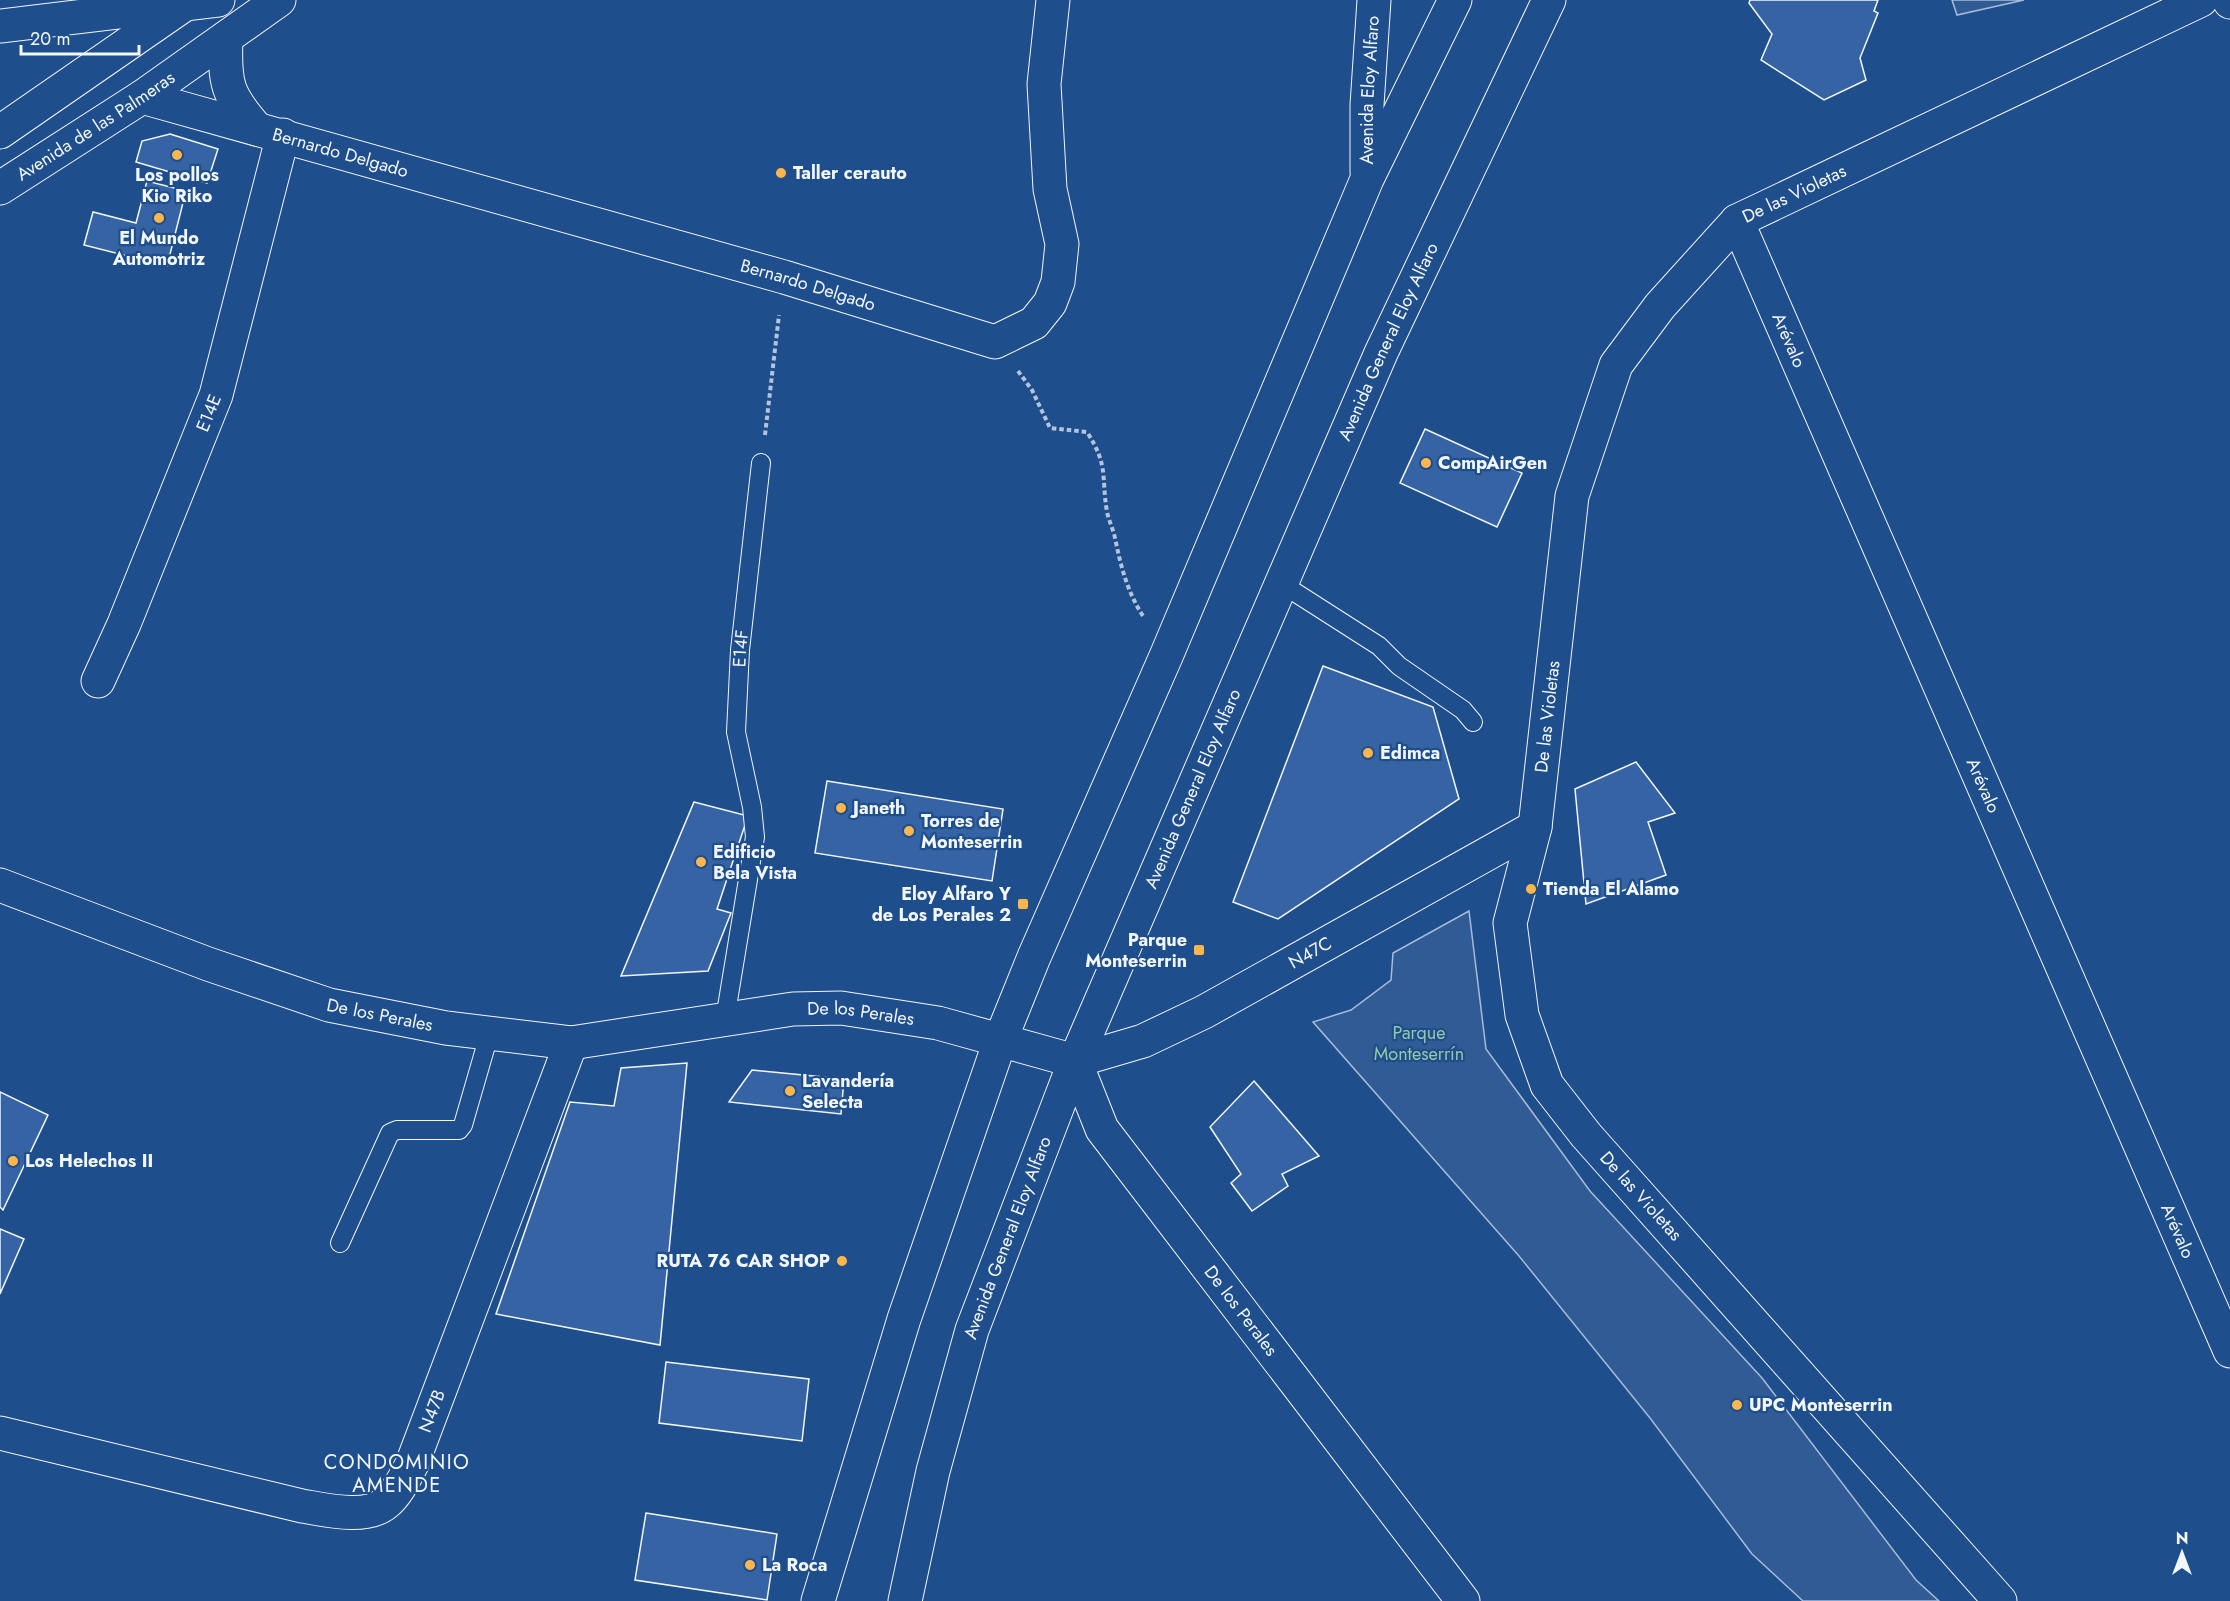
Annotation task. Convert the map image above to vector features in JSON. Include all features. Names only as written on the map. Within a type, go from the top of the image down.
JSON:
[{"type":"street","name":"Avenida de las Palmeras","points":[[0,188],[141,97],[279,0]]},
{"type":"street","points":[[995,342],[1034,323],[1050,303],[1058,282],[1062,244],[1050,189],[1044,84],[1053,0]]},
{"type":"street","name":"Avenida Eloy Alfaro","points":[[1367,179],[1367,105],[1374,0]]},
{"type":"street","points":[[818,1601],[904,1319],[1000,1041],[1034,957],[1167,654],[1367,179],[1455,0]]},
{"type":"street","name":"Avenida General Eloy Alfaro","points":[[905,1601],[933,1471],[972,1330],[1075,1061],[1382,353],[1549,0]]},
{"type":"street","name":"De las Violetas","points":[[2000,1601],[1586,1135],[1547,1085],[1522,1015],[1510,923],[1535,827],[1572,496],[1616,365],[1660,306],[1737,221],[2201,0]]},
{"type":"street","points":[[0,26],[199,1]]},
{"type":"street","points":[[0,132],[199,1]]},
{"type":"street","name":"Bernardo Delgado","points":[[226,38],[224,74],[237,106],[270,132]]},
{"type":"street","name":"Bernardo Delgado","points":[[141,97],[784,277],[995,342]]},
{"type":"street","name":"E14E","points":[[98,681],[124,624],[216,395],[270,132]]},
{"type":"street","name":"Arévalo","points":[[1737,221],[2230,1351]]},
{"type":"street","name":"N47C","points":[[1075,1061],[1143,1041],[1204,1012],[1535,827]]},
{"type":"street","name":"De los Perales","points":[[0,885],[208,964],[329,1005],[380,1017],[489,1035],[571,1043],[648,1034],[793,1009],[841,1008],[938,1023],[1075,1061],[1102,1129],[1463,1601]]},
{"type":"street","name":"N47B","points":[[0,1433],[302,1506],[345,1511],[375,1509],[385,1504],[398,1489],[412,1464],[571,1043]]},
{"type":"lane","name":"E14F","points":[[725,1019],[755,837],[751,798],[736,732],[740,650],[761,463]]},
{"type":"lane","points":[[1282,584],[1379,646],[1399,666],[1463,711],[1473,722]]},
{"type":"lane","points":[[340,1243],[390,1133],[397,1130],[459,1130],[463,1125],[489,1035]]},
{"type":"path","points":[[761,463],[784,277]]},
{"type":"path","points":[[995,342],[1032,390],[1050,428],[1087,432],[1100,452],[1105,477],[1107,512],[1121,571],[1132,598],[1167,654]]},
{"type":"shaded area","points":[[1952,0],[2024,0],[1957,15]]},
{"type":"shaded area","name":"Parque Monteserrín","points":[[1469,911],[1486,1049],[1590,1191],[1762,1378],[1916,1580],[1939,1601],[1803,1601],[1752,1554],[1650,1418],[1519,1256],[1313,1022],[1351,1010],[1391,980],[1393,953]]},
{"type":"building","points":[[1750,0],[1878,0],[1874,11],[1878,13],[1860,58],[1866,80],[1824,100],[1761,60],[1772,34],[1749,3]]},
{"type":"building","name":"Los pollos Kio Riko","points":[[170,134],[218,149],[207,183],[136,162],[142,141]]},
{"type":"building","name":"El Mundo Automotriz","points":[[147,181],[186,191],[167,266],[84,245],[93,212],[136,223]]},
{"type":"building","points":[[1425,429],[1522,473],[1497,527],[1400,483]]},
{"type":"building","name":"Edimca","points":[[1323,666],[1433,707],[1459,799],[1278,919],[1233,902]]},
{"type":"building","points":[[1636,762],[1675,813],[1648,822],[1666,875],[1586,904],[1575,789]]},
{"type":"building","name":"Torres de Monteserrin","points":[[827,781],[1003,809],[992,881],[815,853]]},
{"type":"building","name":"Edificio Bela Vista","points":[[694,802],[748,816],[717,909],[731,913],[708,971],[621,976]]},
{"type":"building","points":[[687,1063],[660,1345],[496,1314],[570,1102],[614,1106],[621,1068]]},
{"type":"building","name":"Lavandería Selecta","points":[[752,1070],[844,1079],[841,1114],[729,1102]]},
{"type":"building","points":[[1254,1081],[1319,1156],[1282,1174],[1288,1186],[1252,1211],[1231,1183],[1241,1174],[1210,1127]]},
{"type":"building","name":"Los Helechos II","points":[[0,1092],[48,1115],[3,1210],[0,1207]]},
{"type":"building","points":[[0,1229],[24,1239],[0,1294]]},
{"type":"building","points":[[666,1362],[809,1379],[802,1441],[659,1423]]},
{"type":"building","points":[[646,1513],[777,1534],[767,1600],[635,1580]]},
{"type":"place","name":"Los pollos Kio Riko","points":[[177,155]]},
{"type":"place","name":"Taller cerauto","points":[[781,173]]},
{"type":"place","name":"El Mundo Automotriz","points":[[159,218]]},
{"type":"place","name":"CompAirGen","points":[[1426,463]]},
{"type":"place","name":"Edimca","points":[[1368,753]]},
{"type":"place","name":"Janeth","points":[[841,808]]},
{"type":"place","name":"Torres de Monteserrin","points":[[909,831]]},
{"type":"place","name":"Edificio Bela Vista","points":[[701,862]]},
{"type":"place","name":"Tienda El Alamo","points":[[1531,889]]},
{"type":"place","name":"Eloy Alfaro Y de Los Perales 2","points":[[1023,904]]},
{"type":"place","name":"Parque Monteserrin","points":[[1199,950]]},
{"type":"place","name":"Lavandería Selecta","points":[[790,1091]]},
{"type":"place","name":"Los Helechos II","points":[[13,1161]]},
{"type":"place","name":"RUTA 76 CAR SHOP","points":[[842,1261]]},
{"type":"place","name":"UPC Monteserrin","points":[[1737,1405]]},
{"type":"place","name":"La Roca","points":[[750,1565]]},
{"type":"district","name":"CONDOMINIO AMENDE","points":[[397,1474]]}]
